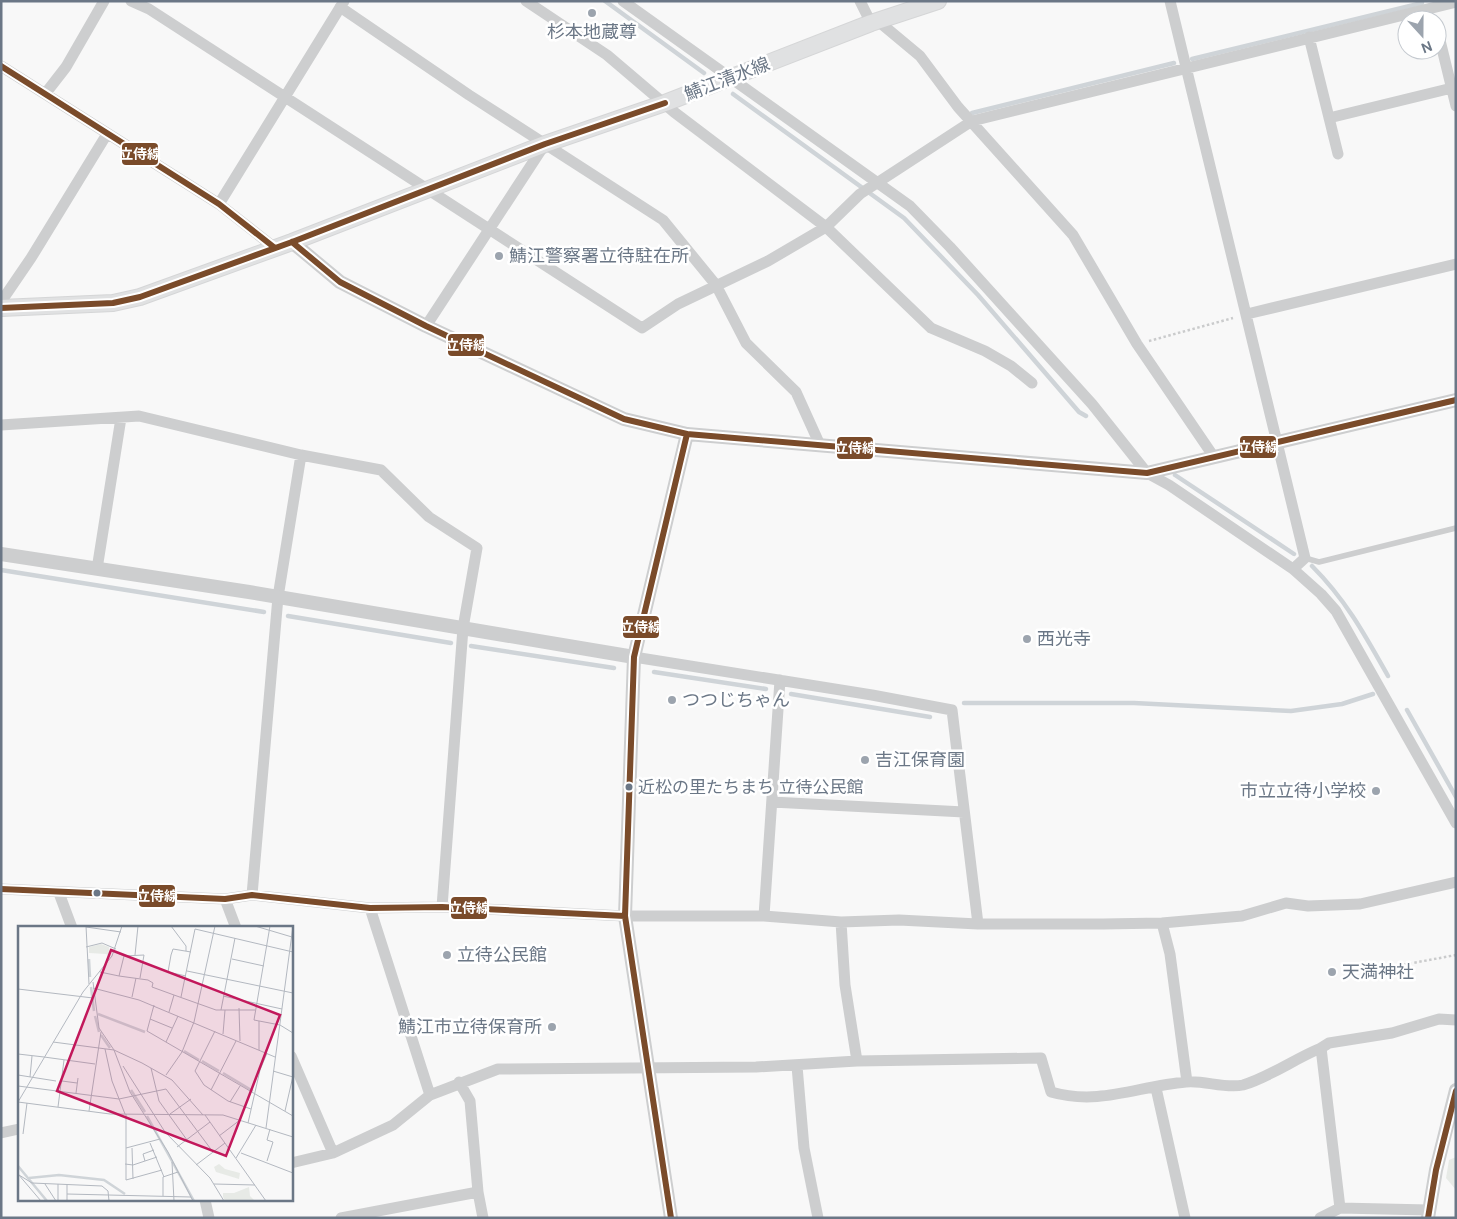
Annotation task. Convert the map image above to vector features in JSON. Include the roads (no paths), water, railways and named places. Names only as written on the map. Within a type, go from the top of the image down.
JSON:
[{"type":"main road","name":"鯖江清水線","points":[[1,308],[113,303],[131,299],[292,242],[545,144],[664,103],[874,22],[938,1]]},
{"type":"street","points":[[45,94],[66,67],[104,1]]},
{"type":"street","points":[[131,1],[149,9],[642,328],[678,304],[768,261],[826,227],[860,194],[972,121],[1431,5],[1456,2]]},
{"type":"street","points":[[526,1],[607,55],[664,103],[826,227],[931,328],[985,351],[1012,366],[1032,383]]},
{"type":"street","points":[[623,1],[731,77],[874,185],[910,206],[950,247],[1092,404],[1147,473],[1169,485],[1293,569],[1321,594],[1336,611],[1451,802],[1456,823]]},
{"type":"street","points":[[860,1],[874,22],[920,56],[958,107],[1072,235],[1137,344],[1214,457]]},
{"type":"street","points":[[1170,1],[1305,558],[1293,569]]},
{"type":"street","points":[[219,204],[342,4],[545,144],[663,220],[716,285],[746,342],[796,392],[820,445]]},
{"type":"street","points":[[1309,37],[1338,154]]},
{"type":"street","points":[[1445,60],[1456,106]]},
{"type":"street","points":[[1,66],[219,204],[275,248]]},
{"type":"street","points":[[1329,118],[1452,88]]},
{"type":"street","points":[[1,302],[31,258],[108,134]]},
{"type":"street","points":[[426,326],[545,144]]},
{"type":"street","points":[[292,242],[340,282],[426,326],[624,419],[687,434],[1147,473],[1456,400]]},
{"type":"street","points":[[1247,314],[1456,264]]},
{"type":"street","points":[[1,425],[139,416],[301,455],[381,470],[429,517],[477,548],[463,628],[442,907]]},
{"type":"street","points":[[97,569],[121,418]]},
{"type":"street","points":[[671,1218],[625,916],[634,657],[687,434]]},
{"type":"street","points":[[252,895],[278,597],[301,455]]},
{"type":"street","points":[[1,554],[278,597],[952,710],[978,924]]},
{"type":"street","points":[[764,916],[780,680]]},
{"type":"street","points":[[772,802],[964,812]]},
{"type":"street","points":[[1,890],[225,899],[252,895],[370,908],[442,907],[625,916],[764,916],[841,922],[899,920],[978,924],[1162,923],[1242,916],[1286,903],[1308,906],[1360,904],[1456,882]]},
{"type":"street","points":[[59,893],[71,926]]},
{"type":"street","points":[[225,899],[235,926]]},
{"type":"street","points":[[370,908],[430,1095]]},
{"type":"street","points":[[841,922],[845,985],[857,1061]]},
{"type":"street","points":[[1162,923],[1170,954],[1186,1082]]},
{"type":"street","points":[[292,1163],[333,1152],[393,1124],[430,1095],[459,1082],[498,1069],[797,1066],[857,1061],[1041,1058],[1051,1092],[1072,1098],[1097,1097],[1186,1082],[1240,1086],[1263,1078],[1296,1058],[1329,1043],[1392,1033],[1439,1019],[1456,1020]]},
{"type":"street","points":[[1321,1048],[1340,1208]]},
{"type":"street","points":[[292,1058],[333,1152]]},
{"type":"street","points":[[797,1066],[804,1148],[818,1218]]},
{"type":"street","points":[[459,1082],[470,1101],[478,1192],[483,1218]]},
{"type":"street","points":[[1156,1088],[1185,1218]]},
{"type":"street","points":[[1320,1218],[1340,1208],[1429,1214],[1436,1170],[1456,1090]]},
{"type":"street","points":[[1,1133],[18,1129]]},
{"type":"street","points":[[341,1218],[478,1192]]},
{"type":"street","points":[[205,1202],[208,1218]]},
{"type":"lane","points":[[1305,558],[1319,562],[1456,528]]},
{"type":"waterway","points":[[605,1],[704,73]]},
{"type":"waterway","points":[[1192,59],[1422,3]]},
{"type":"waterway","points":[[972,113],[1174,63]]},
{"type":"waterway","points":[[733,94],[904,218],[978,295],[1079,412],[1086,416]]},
{"type":"waterway","points":[[1175,475],[1294,554]]},
{"type":"waterway","points":[[1312,566],[1345,605],[1388,676]]},
{"type":"waterway","points":[[1,570],[264,612]]},
{"type":"waterway","points":[[288,616],[451,643]]},
{"type":"waterway","points":[[471,646],[614,668]]},
{"type":"waterway","points":[[654,672],[766,689]]},
{"type":"waterway","points":[[791,694],[930,717]]},
{"type":"waterway","points":[[964,703],[1134,703],[1291,711],[1342,704],[1373,694]]},
{"type":"waterway","points":[[1407,710],[1456,797]]},
{"type":"place","name":"杉本地蔵尊","points":[[592,13]]},
{"type":"place","name":"鯖江警察署立待駐在所","points":[[499,256]]},
{"type":"place","name":"西光寺","points":[[1027,639]]},
{"type":"place","name":"つつじちゃん","points":[[672,700]]},
{"type":"place","name":"吉江保育園","points":[[865,760]]},
{"type":"place","name":"近松の里たちまち 立待公民館","points":[[629,787]]},
{"type":"place","name":"市立立待小学校","points":[[1376,791]]},
{"type":"place","name":"立待公民館","points":[[447,955]]},
{"type":"place","name":"天満神社","points":[[1332,972]]},
{"type":"place","name":"鯖江市立待保育所","points":[[552,1027]]}]
